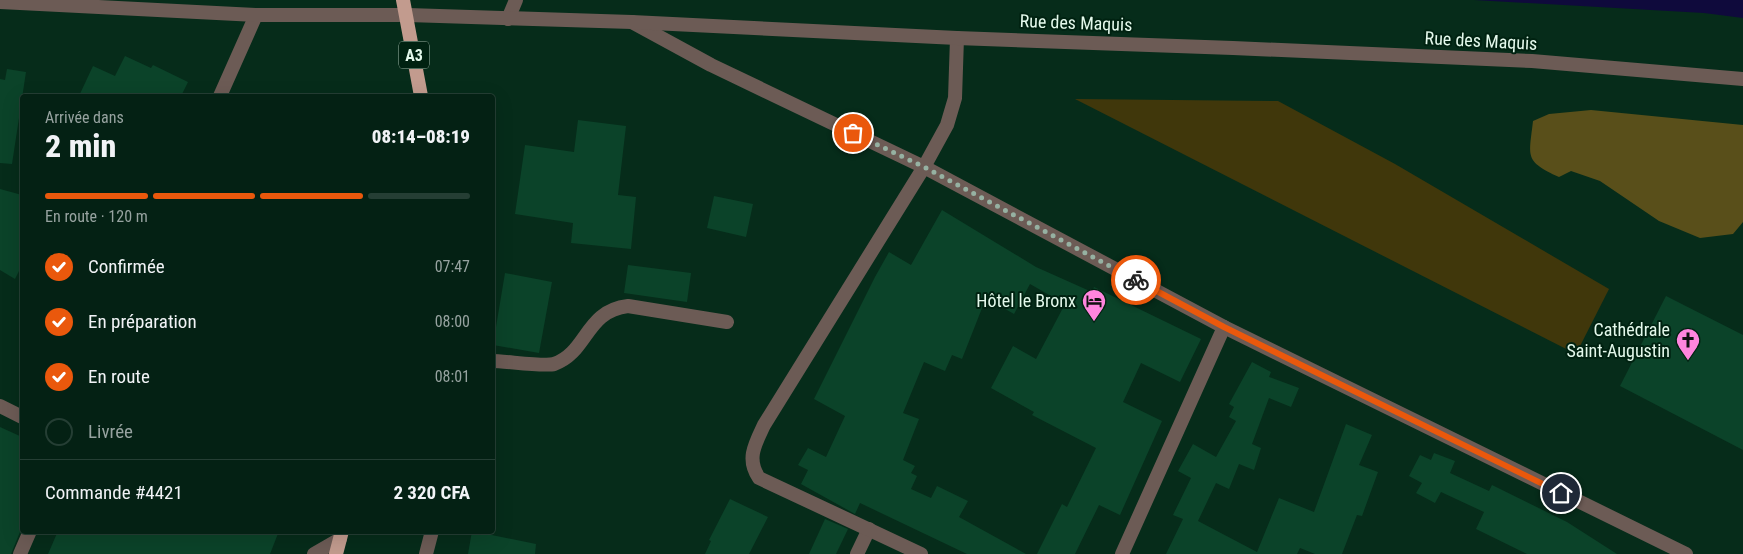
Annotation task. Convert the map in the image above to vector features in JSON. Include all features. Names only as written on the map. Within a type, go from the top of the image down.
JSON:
[{"type":"highway","name":"A3","points":[[404,0],[421,94]]},
{"type":"highway","points":[[336,554],[341,535]]},
{"type":"street","points":[[508,19],[516,0]]},
{"type":"street","name":"Rue des Maquis","points":[[0,2],[256,15],[408,15],[632,22],[958,38],[1532,61],[1743,79]]},
{"type":"street","points":[[221,94],[256,15]]},
{"type":"street","points":[[632,22],[711,65],[924,167],[1224,327],[1686,554]]},
{"type":"street","points":[[921,554],[759,478],[753,469],[752,450],[764,425],[924,167],[947,126],[955,98],[958,38]]},
{"type":"street","points":[[495,360],[553,365],[570,355],[604,312],[617,307],[628,306],[727,322]]},
{"type":"street","points":[[1122,554],[1224,327]]},
{"type":"street","points":[[0,406],[20,416]]},
{"type":"street","points":[[856,554],[868,529]]},
{"type":"street","points":[[20,554],[29,534]]},
{"type":"street","points":[[426,554],[431,534]]},
{"type":"street","points":[[314,554],[341,535]]},
{"type":"shaded area","points":[[1474,0],[1743,0],[1743,18],[1704,13]]},
{"type":"shaded area","points":[[1075,99],[1278,101],[1395,164],[1609,289],[1576,354]]},
{"type":"shaded area","points":[[1591,110],[1743,125],[1743,222],[1733,234],[1700,238],[1659,221],[1600,181],[1571,171],[1559,177],[1534,162],[1530,150],[1533,121],[1549,114]]},
{"type":"building","points":[[125,56],[151,68],[153,65],[188,82],[182,94],[80,94],[93,66],[115,76]]},
{"type":"building","points":[[7,69],[26,72],[23,94],[20,94],[20,111],[12,164],[0,163],[0,79],[5,80]]},
{"type":"building","points":[[578,120],[626,126],[618,195],[636,197],[631,249],[571,243],[573,223],[515,214],[525,145],[574,152]]},
{"type":"building","points":[[0,189],[20,194],[20,269],[15,279],[0,270]]},
{"type":"building","points":[[714,196],[753,204],[746,237],[707,228]]},
{"type":"building","points":[[942,210],[1036,267],[1092,292],[1094,287],[1201,339],[1180,382],[1141,363],[1123,402],[1162,421],[1120,515],[1099,505],[1075,554],[1037,554],[1062,504],[1067,507],[1096,448],[1032,415],[1034,412],[991,388],[1013,346],[1036,359],[1065,304],[1030,284],[1014,314],[986,298],[962,359],[952,355],[945,371],[924,362],[903,413],[919,419],[903,460],[915,466],[911,473],[917,476],[911,489],[931,498],[937,486],[968,501],[959,517],[1026,554],[967,554],[860,503],[855,514],[801,484],[808,470],[798,465],[808,448],[826,457],[845,416],[814,399],[875,277],[889,252],[911,265]]},
{"type":"building","points":[[628,265],[691,273],[687,302],[624,293]]},
{"type":"building","points":[[505,273],[552,282],[539,353],[495,345],[495,333]]},
{"type":"building","name":"Cathédrale Saint-Augustin","points":[[1666,296],[1743,335],[1743,450],[1620,386]]},
{"type":"building","points":[[1252,362],[1271,372],[1269,377],[1299,388],[1291,407],[1269,398],[1252,444],[1261,448],[1254,470],[1239,464],[1229,489],[1216,483],[1198,521],[1257,552],[1279,498],[1314,512],[1346,424],[1372,435],[1359,465],[1378,472],[1362,516],[1357,515],[1342,554],[1315,554],[1300,548],[1297,554],[1166,554],[1183,519],[1173,515],[1191,478],[1178,471],[1193,444],[1216,457],[1236,421],[1229,417],[1234,407],[1229,404]]},
{"type":"building","points":[[0,427],[20,436],[20,532],[11,554],[0,554]]},
{"type":"building","points":[[1434,453],[1455,461],[1450,473],[1489,491],[1492,485],[1567,522],[1617,554],[1527,554],[1476,529],[1484,512],[1441,492],[1435,503],[1416,493],[1422,483],[1409,476],[1420,455],[1431,460]]},
{"type":"building","points":[[730,499],[768,517],[749,554],[705,554],[711,541],[709,540]]},
{"type":"building","points":[[825,519],[848,529],[836,554],[809,554]]},
{"type":"building","points":[[57,534],[278,534],[270,554],[48,554]]},
{"type":"building","points":[[471,534],[487,534],[536,544],[535,554],[468,554]]},
{"type":"way so far","points":[[853,133],[924,167],[1136,280]]},
{"type":"place","name":"Hôtel le Bronx","points":[[1094,322]]},
{"type":"place","name":"Cathédrale Saint-Augustin","points":[[1688,361]]},
{"type":"route","points":[[1136,280],[1224,327],[1561,493]]}]
